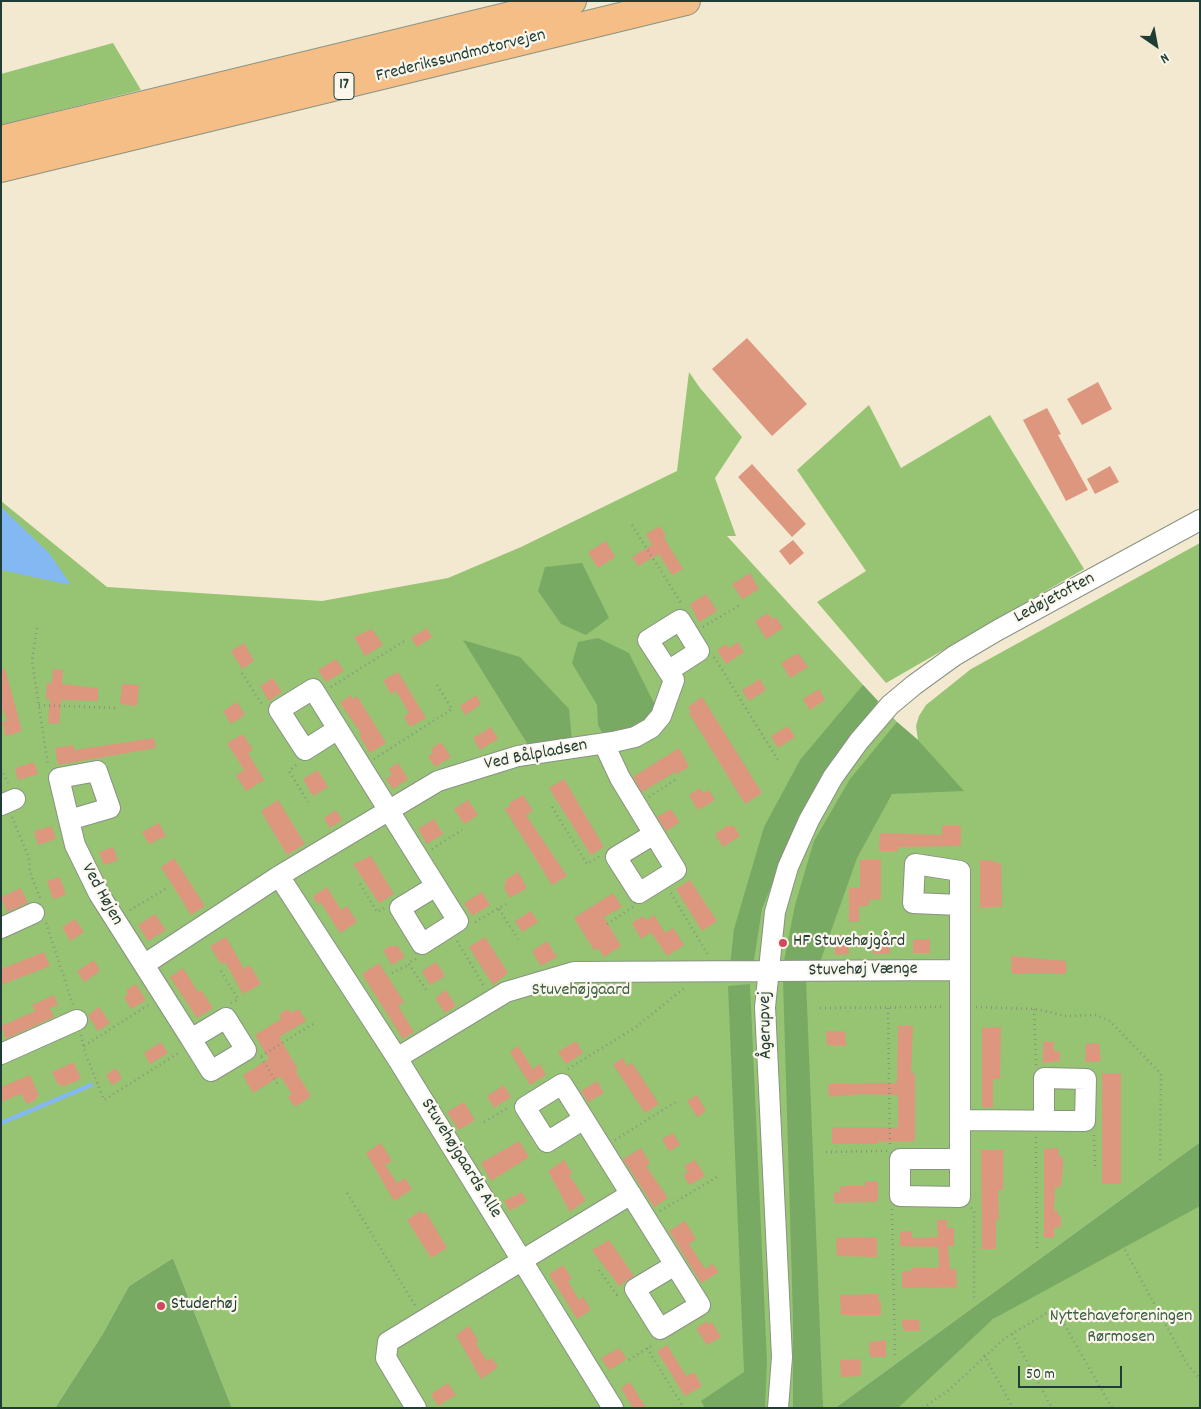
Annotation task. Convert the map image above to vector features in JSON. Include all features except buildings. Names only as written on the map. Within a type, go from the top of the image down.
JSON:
[{"type":"highway","name":"Frederikssundmotorvejen","points":[[1,140],[572,1]]},
{"type":"highway","name":"Frederikssundmotorvejen","points":[[1,168],[686,1]]},
{"type":"street","name":"Ledøjetoften","points":[[914,685],[954,656],[998,630],[1200,520]]},
{"type":"street","name":"Ved Bålpladsen","points":[[279,876],[388,809],[438,781],[518,756],[604,744],[634,737],[651,728],[661,716],[674,680],[648,640],[680,620],[690,636]]},
{"type":"street","points":[[668,671],[699,651],[690,636]]},
{"type":"street","name":"Ågerupvej","points":[[778,1408],[782,1357],[765,1007],[767,972],[775,912],[788,867],[809,820],[833,777],[859,741],[890,705],[914,685]]},
{"type":"street","points":[[338,729],[305,750],[279,710],[313,689],[317,696],[338,729],[362,767],[436,886],[452,925],[422,944],[400,909],[436,886]]},
{"type":"street","name":"Ved Bålpladsen","points":[[604,744],[620,778],[676,870],[638,893]]},
{"type":"street","points":[[59,780],[97,771],[110,808],[69,820]]},
{"type":"street","name":"Ved Højen","points":[[59,780],[75,845],[85,867],[114,919],[211,1072],[253,1053]]},
{"type":"street","points":[[638,893],[616,857],[654,834]]},
{"type":"street","points":[[144,964],[279,876]]},
{"type":"street","name":"Stuvehøjgaards Alle","points":[[279,876],[397,1058],[613,1408]]},
{"type":"street","points":[[960,905],[960,970],[960,1007],[960,1120],[960,1159],[960,1196],[900,1196],[900,1159],[960,1159]]},
{"type":"street","points":[[1,928],[38,912]]},
{"type":"street","name":"Stuvehøj Vænge","points":[[767,972],[960,970]]},
{"type":"street","points":[[397,1058],[506,992],[574,972],[767,972]]},
{"type":"street","points":[[192,1041],[226,1018],[253,1053]]},
{"type":"street","points":[[1,1054],[77,1020]]},
{"type":"street","points":[[960,1120],[1040,1120],[1085,1120],[1086,1078],[1044,1078],[1040,1120]]},
{"type":"street","points":[[584,1119],[547,1142],[525,1107],[562,1084],[584,1119],[602,1148],[631,1194],[646,1220],[675,1265],[700,1305],[660,1329],[635,1289],[675,1265]]},
{"type":"street","points":[[416,1408],[386,1358],[388,1342],[631,1194]]},
{"type":"path","points":[[690,636],[740,605]]},
{"type":"path","points":[[37,628],[32,661],[49,767],[59,780]]},
{"type":"path","points":[[317,696],[406,640]]},
{"type":"path","points":[[242,673],[265,709],[280,712]]},
{"type":"path","points":[[362,767],[452,710],[437,685]]},
{"type":"path","points":[[39,705],[115,708]]},
{"type":"path","points":[[305,750],[300,762],[290,770],[308,802]]},
{"type":"path","points":[[1,770],[11,814],[29,858],[30,872],[44,908],[38,912],[104,1100],[192,1041]]},
{"type":"path","points":[[636,804],[675,780]]},
{"type":"path","points":[[552,807],[586,864],[606,853],[616,857]]},
{"type":"path","points":[[418,857],[462,830]]},
{"type":"path","points":[[562,1084],[564,1072],[570,1067],[636,1027],[710,972],[662,879]]},
{"type":"path","points":[[360,884],[377,912],[387,907],[400,909]]},
{"type":"path","points":[[114,919],[167,888]]},
{"type":"path","points":[[607,924],[633,908],[638,893]]},
{"type":"path","points":[[452,925],[468,926],[506,904]]},
{"type":"path","points":[[499,908],[518,940]]},
{"type":"path","points":[[452,925],[493,1000]]},
{"type":"path","points":[[392,973],[417,959],[425,942]]},
{"type":"path","points":[[409,965],[427,992]]},
{"type":"path","points":[[221,971],[238,999],[229,1005],[228,1022]]},
{"type":"path","points":[[84,1046],[164,996]]},
{"type":"path","points":[[820,1008],[960,1007],[1034,1009],[1065,1016],[1096,1015],[1110,1020],[1161,1074],[1160,1164]]},
{"type":"path","points":[[826,1152],[891,1151],[888,1008]]},
{"type":"path","points":[[1034,1009],[1036,1068],[1044,1078]]},
{"type":"path","points":[[278,1086],[253,1053],[313,1024]]},
{"type":"path","points":[[602,1148],[677,1101]]},
{"type":"path","points":[[484,1122],[511,1106],[525,1107]]},
{"type":"path","points":[[1037,1248],[1040,1120]]},
{"type":"path","points":[[1085,1120],[1094,1129],[1095,1166]]},
{"type":"path","points":[[646,1220],[717,1177]]},
{"type":"path","points":[[347,1193],[424,1320]]},
{"type":"path","points":[[895,1357],[892,1207],[900,1196]]},
{"type":"path","points":[[960,1196],[974,1210],[974,1298]]},
{"type":"path","points":[[1125,1250],[1187,1364],[1200,1379]]},
{"type":"path","points":[[599,1270],[617,1296],[628,1290],[638,1293]]},
{"type":"path","points":[[923,1408],[949,1390],[984,1355],[1012,1334],[1055,1308],[1112,1408]]},
{"type":"path","points":[[629,1360],[666,1337],[662,1328]]},
{"type":"path","points":[[1012,1334],[1052,1408]]},
{"type":"path","points":[[647,1348],[682,1405]]},
{"type":"path","points":[[984,1355],[1012,1408]]},
{"type":"green space","points":[[113,43],[141,90],[1,125],[1,74]]},
{"type":"green space","name":"Stuvehøjgaard","points":[[689,372],[700,388],[742,437],[715,478],[736,536],[727,536],[897,722],[918,740],[916,726],[919,716],[926,705],[971,669],[1200,543],[1200,1142],[835,1408],[232,1408],[173,1258],[129,1286],[102,1335],[55,1408],[1,1408],[1,501],[107,587],[322,601],[448,578],[521,547],[677,471]]},
{"type":"green space","points":[[869,405],[901,468],[990,415],[1084,569],[886,683],[817,602],[866,571],[797,470]]},
{"type":"green space","points":[[582,563],[609,618],[586,635],[561,624],[538,591],[545,567]]},
{"type":"green space","points":[[598,638],[629,653],[658,711],[650,723],[604,736],[598,725],[597,705],[572,663],[578,642]]},
{"type":"green space","points":[[463,640],[520,657],[569,709],[572,741],[530,748]]},
{"type":"green space","points":[[863,685],[878,701],[826,774],[782,859],[762,909],[753,966],[730,966],[734,929],[764,827],[800,760]]},
{"type":"green space","points":[[897,722],[918,740],[964,791],[892,794],[857,858],[819,965],[783,966],[795,905],[814,841],[850,779]]},
{"type":"green space","points":[[783,979],[806,979],[823,1408],[793,1408],[793,1319]]},
{"type":"green space","points":[[750,984],[767,1362],[765,1408],[705,1408],[701,1401],[744,1372],[728,986]]},
{"type":"green space","points":[[1200,1142],[1200,1206],[993,1319],[898,1408],[835,1408]]},
{"type":"green space","name":"Nyttehaveforeningen Rørmosen","points":[[1200,1177],[1200,1408],[866,1408],[993,1319]]},
{"type":"green space","points":[[173,1258],[232,1408],[55,1408],[102,1335],[129,1286]]},
{"type":"water","points":[[1,507],[49,553],[71,585],[1,570]]},
{"type":"waterway","points":[[1,1123],[91,1085]]},
{"type":"place","name":"HF Stuvehøjgård","points":[[783,943]]},
{"type":"place","name":"Studerhøj","points":[[161,1306]]}]
